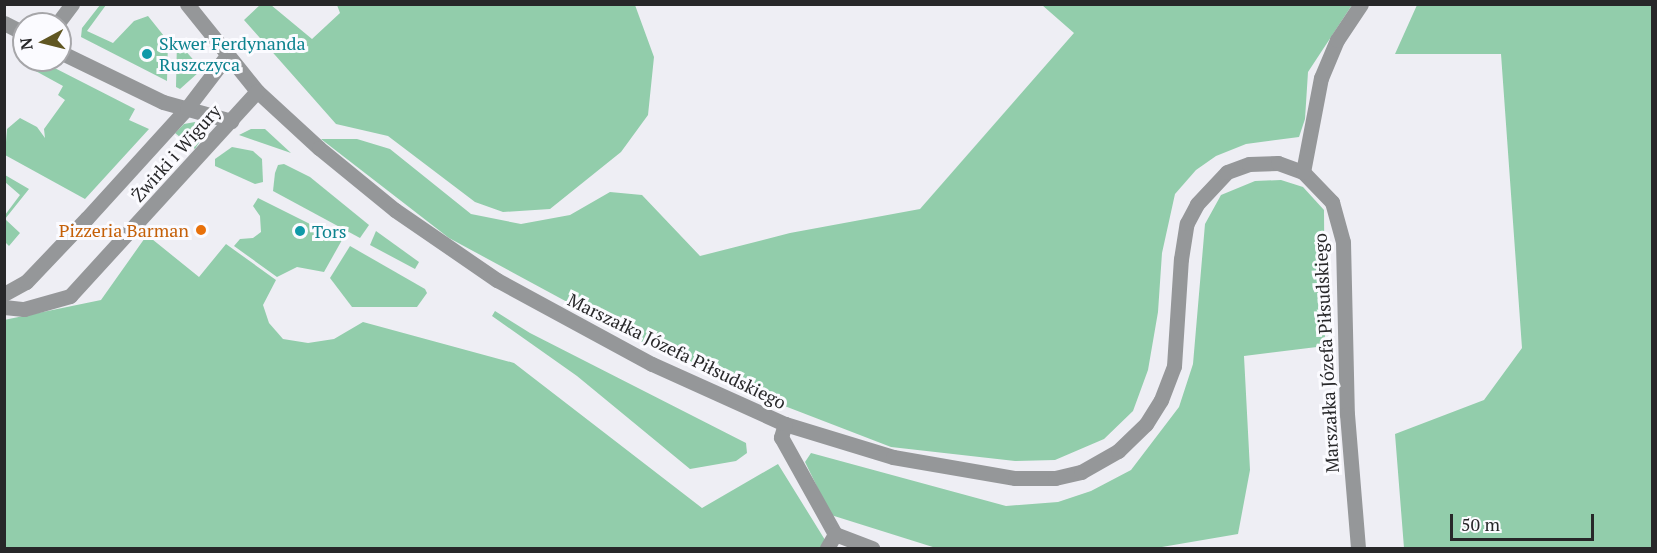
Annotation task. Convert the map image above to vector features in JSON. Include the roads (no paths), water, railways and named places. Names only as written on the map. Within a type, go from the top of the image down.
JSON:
[{"type":"street","name":"Marszałka Józefa Piłsudskiego","points":[[187,4],[226,57],[257,91],[364,184],[497,280],[652,364],[785,424],[893,457],[1015,478],[1055,478],[1081,472],[1118,451],[1146,424],[1161,400],[1174,366],[1181,259],[1187,223],[1197,204],[1227,172],[1249,164],[1278,163],[1303,172],[1332,202],[1343,242],[1347,414],[1358,549]]},
{"type":"street","points":[[1303,172],[1321,78],[1337,40],[1361,4]]},
{"type":"street","name":"Żwirki i Wigury","points":[[4,294],[26,282],[187,108],[226,57]]},
{"type":"street","points":[[72,58],[153,98],[231,121]]},
{"type":"street","name":"Żwirki i Wigury","points":[[4,307],[24,309],[70,296],[257,91]]},
{"type":"street","points":[[785,424],[781,436],[835,534],[872,549]]},
{"type":"street","points":[[827,549],[835,534]]},
{"type":"place","name":"Skwer Ferdynanda Ruszczyca","points":[[147,54]]},
{"type":"place","name":"Pizzeria Barman","points":[[201,230]]},
{"type":"place","name":"Tors","points":[[300,231]]}]
